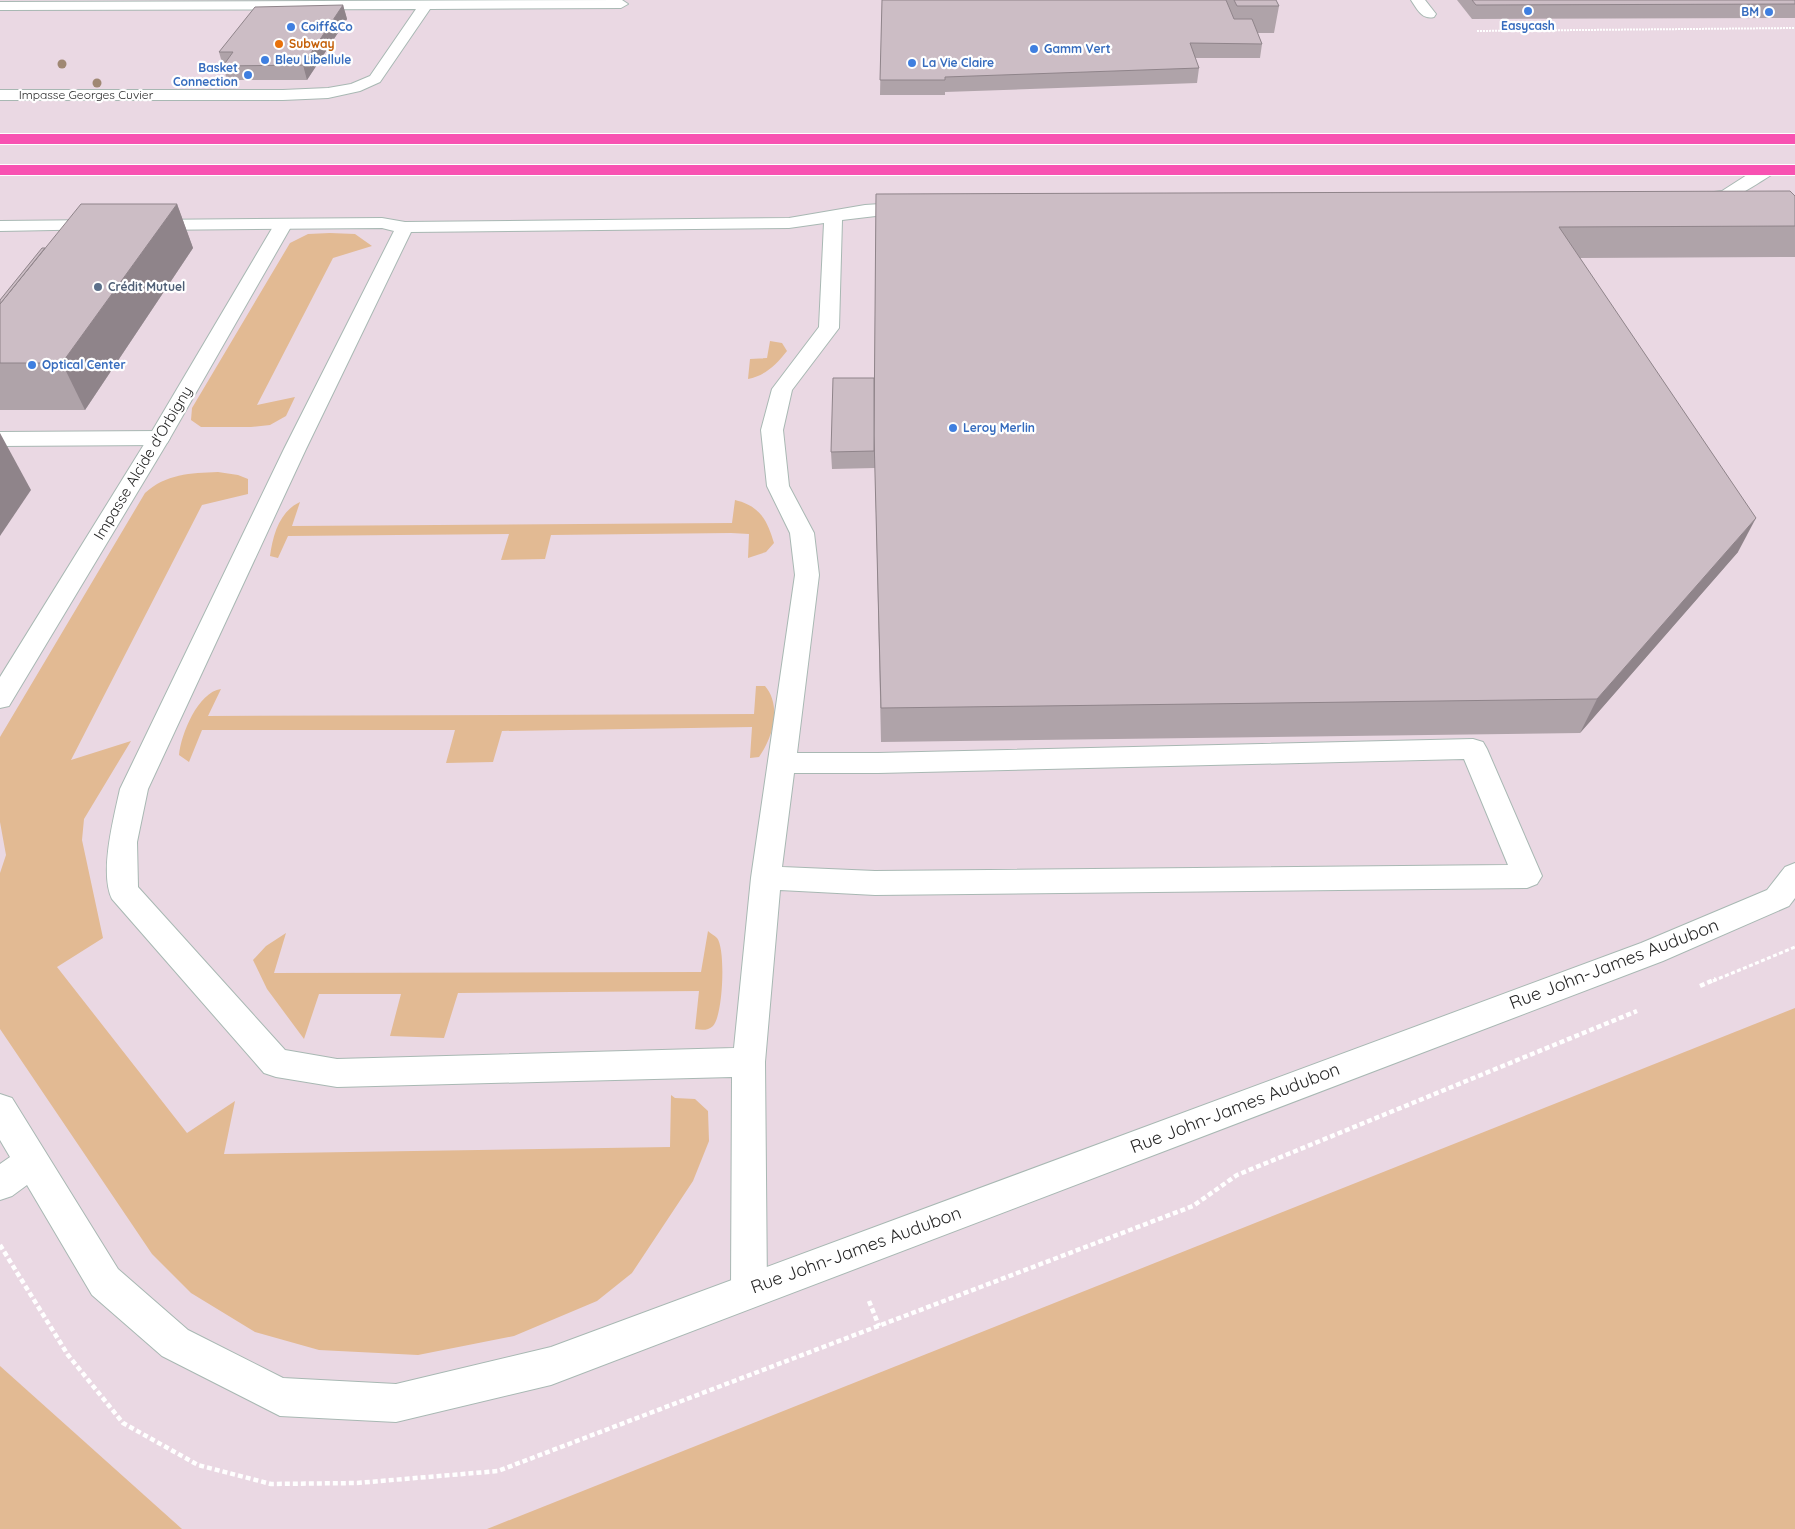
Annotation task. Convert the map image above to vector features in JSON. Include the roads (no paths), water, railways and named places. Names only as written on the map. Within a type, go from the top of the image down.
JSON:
[{"type":"highway","points":[[0,138],[1795,138]]},
{"type":"highway","points":[[0,170],[1795,170]]},
{"type":"street","points":[[1418,0],[1429,14]]},
{"type":"street","points":[[0,6],[218,6],[428,2],[621,4]]},
{"type":"street","name":"Impasse Georges Cuvier","points":[[0,96],[283,95],[328,93],[355,88],[375,79],[428,2]]},
{"type":"street","points":[[1678,202],[1726,196],[1767,170]]},
{"type":"street","points":[[133,225],[382,223],[405,227],[789,224],[833,218],[853,212],[894,207],[933,206]]},
{"type":"street","points":[[749,1290],[749,1062],[766,878],[807,575],[802,533],[778,486],[772,430],[782,389],[829,328],[833,218]]},
{"type":"street","name":"Impasse Alcide d'Orbigny","points":[[0,699],[159,438],[283,224]]},
{"type":"street","points":[[0,226],[113,225]]},
{"type":"street","points":[[405,227],[296,449],[134,789],[123,842],[123,891],[276,1063],[337,1073],[749,1062]]},
{"type":"street","points":[[0,439],[159,438]]},
{"type":"street","points":[[766,878],[875,883],[1527,876],[1472,750],[887,763],[782,763]]},
{"type":"street","name":"Rue John-James Audubon","points":[[0,1109],[105,1282],[175,1343],[280,1396],[396,1403],[551,1366],[1652,952],[1778,898],[1795,876]]},
{"type":"street","points":[[0,1184],[32,1162]]},
{"type":"place","name":"Easycash","points":[[1528,11]]},
{"type":"place","name":"BM","points":[[1769,12]]},
{"type":"place","name":"Coiff&Co","points":[[291,27]]},
{"type":"place","name":"Subway","points":[[279,44]]},
{"type":"place","name":"Gamm Vert","points":[[1034,49]]},
{"type":"place","name":"Bleu Libellule","points":[[265,60]]},
{"type":"place","name":"La Vie Claire","points":[[912,63]]},
{"type":"place","name":"Basket Connection","points":[[248,75]]},
{"type":"place","name":"Crédit Mutuel","points":[[98,287]]},
{"type":"place","name":"Optical Center","points":[[32,365]]},
{"type":"place","name":"Leroy Merlin","points":[[953,428]]}]
